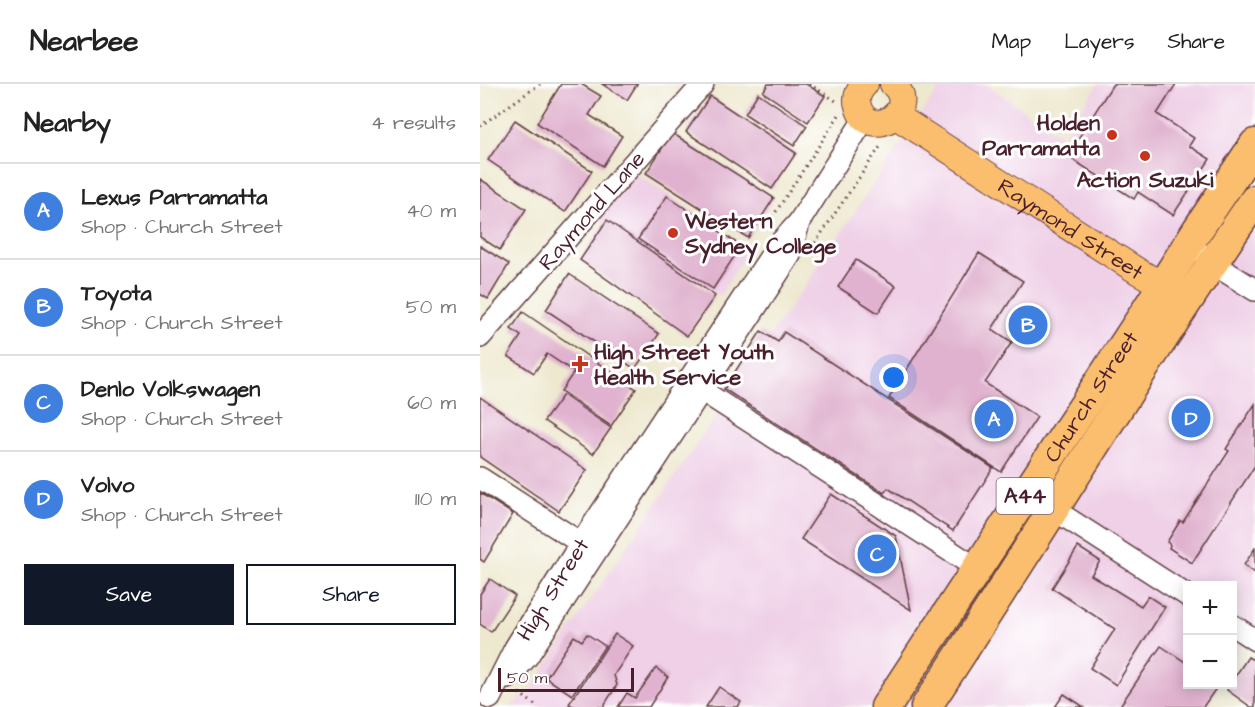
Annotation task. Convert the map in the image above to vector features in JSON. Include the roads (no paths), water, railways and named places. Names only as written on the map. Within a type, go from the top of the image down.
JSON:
[{"type":"highway","name":"Church Street","points":[[886,707],[1255,144]]},
{"type":"highway","name":"Church Street","points":[[926,707],[1191,294],[1222,269],[1255,200]]},
{"type":"main road","points":[[861,85],[857,100],[858,108],[865,118],[881,123],[896,116],[900,106],[901,99],[893,84]]},
{"type":"main road","name":"Raymond Street","points":[[896,116],[1139,272],[1163,285]]},
{"type":"street","name":"Raymond Lane","points":[[480,337],[703,84]]},
{"type":"street","name":"High Street","points":[[489,700],[527,657],[588,548],[696,387],[790,255],[799,222],[865,118]]},
{"type":"street","points":[[1198,229],[1201,247],[1206,257],[1255,290]]},
{"type":"street","name":"Raymond Street","points":[[1163,285],[1191,294]]},
{"type":"street","points":[[696,387],[978,569]]},
{"type":"street","points":[[480,478],[588,548]]},
{"type":"street","points":[[1028,493],[1183,593]]},
{"type":"street","points":[[1237,628],[1255,640]]},
{"type":"place","name":"Holden Parramatta","points":[[1112,135]]},
{"type":"place","name":"Action Suzuki","points":[[1145,156]]},
{"type":"place","name":"Western Sydney College","points":[[673,233]]},
{"type":"place","name":"Toyota","points":[[1028,325]]},
{"type":"place","name":"High Street Youth Health Service","points":[[580,364]]},
{"type":"place","name":"Volvo","points":[[1191,418]]},
{"type":"place","name":"Lexus Parramatta","points":[[994,419]]},
{"type":"place","name":"Denlo Volkswagen","points":[[877,554]]}]
